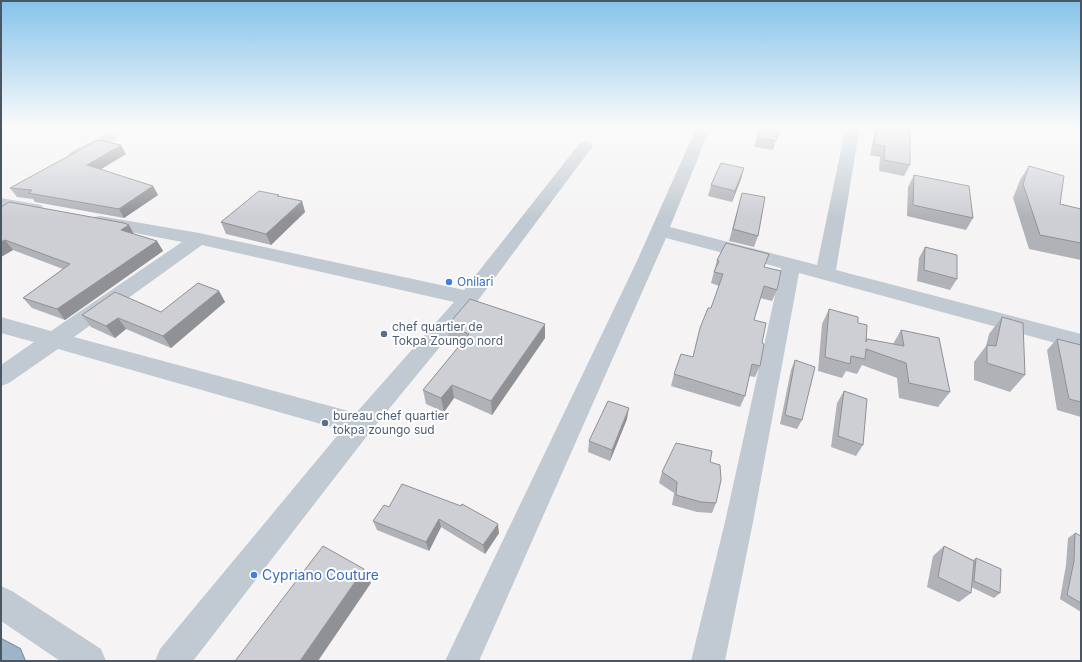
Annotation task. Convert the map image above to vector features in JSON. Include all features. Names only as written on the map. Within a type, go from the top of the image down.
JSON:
[{"type":"highway","points":[[1,656],[8,661]]},
{"type":"street","points":[[62,164],[75,157]]},
{"type":"street","points":[[172,661],[361,425],[469,298],[577,157]]},
{"type":"street","points":[[462,661],[661,231],[691,157]]},
{"type":"street","points":[[825,274],[847,157]]},
{"type":"street","points":[[1,203],[54,213]]},
{"type":"street","points":[[85,218],[199,239],[469,298]]},
{"type":"street","points":[[661,231],[686,236],[1081,342]]},
{"type":"street","points":[[1,377],[199,239]]},
{"type":"street","points":[[708,661],[739,522],[791,265]]},
{"type":"street","points":[[1,325],[361,425]]},
{"type":"street","points":[[1,602],[89,661]]},
{"type":"building","points":[[67,157],[101,157],[87,165],[153,186],[119,209],[28,193],[32,190],[10,188]]},
{"type":"building","points":[[884,157],[910,157],[910,165],[884,160]]},
{"type":"building","points":[[721,163],[744,168],[735,191],[711,185]]},
{"type":"building","points":[[1029,166],[1064,176],[1060,204],[1081,209],[1081,243],[1040,235],[1023,184]]},
{"type":"building","points":[[914,175],[969,186],[973,218],[913,205]]},
{"type":"building","points":[[259,191],[302,201],[266,234],[221,222]]},
{"type":"building","points":[[742,193],[765,197],[758,236],[733,229]]},
{"type":"building","points":[[9,202],[124,223],[129,225],[121,230],[157,241],[57,309],[23,298],[70,264],[5,240],[1,242],[1,207]]},
{"type":"building","points":[[726,243],[769,254],[764,267],[781,271],[777,290],[764,286],[754,320],[766,323],[762,343],[764,344],[760,366],[752,364],[745,396],[674,374],[681,354],[693,357],[700,328],[708,308],[711,308],[723,274],[714,272],[719,261],[717,260]]},
{"type":"building","points":[[925,247],[957,255],[957,279],[924,270]]},
{"type":"building","points":[[198,283],[219,291],[163,336],[118,318],[106,326],[82,315],[115,292],[161,312]]},
{"type":"building","points":[[470,299],[545,324],[491,401],[452,385],[441,398],[423,390],[469,334],[447,326]]},
{"type":"building","points":[[829,309],[858,317],[858,323],[867,325],[866,342],[867,339],[904,346],[901,330],[939,338],[950,392],[909,383],[906,363],[866,349],[865,359],[851,356],[850,364],[825,357]]},
{"type":"building","points":[[1002,317],[1023,323],[1025,375],[987,363],[987,345],[996,346]]},
{"type":"building","points":[[1057,339],[1081,345],[1081,402],[1069,399]]},
{"type":"building","points":[[795,360],[815,367],[802,420],[785,415]]},
{"type":"building","points":[[844,391],[867,399],[863,445],[838,436]]},
{"type":"building","points":[[608,401],[629,408],[612,450],[589,441]]},
{"type":"building","points":[[676,443],[712,451],[710,462],[720,465],[721,480],[716,503],[701,502],[676,495],[677,482],[662,472]]},
{"type":"building","points":[[402,484],[461,506],[462,504],[498,524],[483,545],[439,519],[426,542],[373,521],[384,505],[389,507]]},
{"type":"building","points":[[1075,533],[1081,536],[1081,603],[1067,595],[1074,561]]},
{"type":"building","points":[[323,546],[364,569],[300,661],[235,661]]},
{"type":"building","points":[[944,546],[974,561],[971,593],[938,577]]},
{"type":"building","points":[[976,558],[1001,569],[1000,593],[974,581]]},
{"type":"place","name":"Onilari","points":[[449,282]]},
{"type":"place","name":"chef quartier de Tokpa Zoungo nord","points":[[384,334]]},
{"type":"place","name":"bureau chef quartier tokpa zoungo sud","points":[[325,423]]},
{"type":"place","name":"Cypriano Couture","points":[[254,575]]}]
